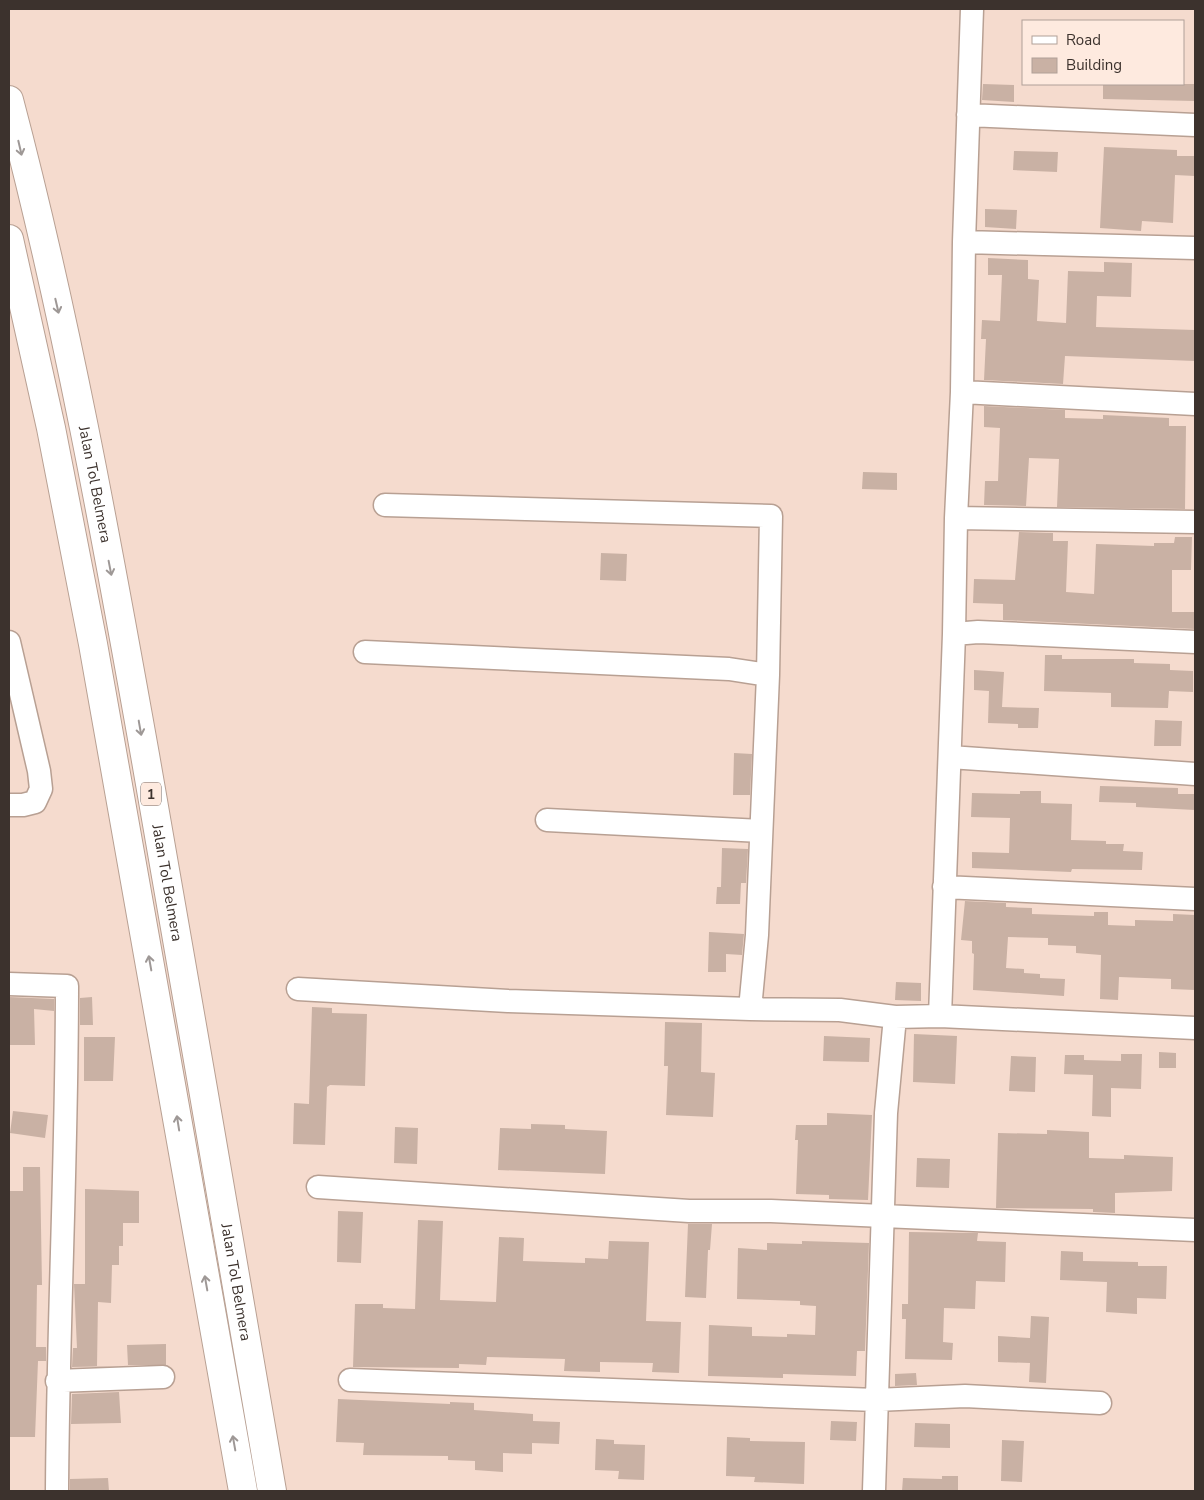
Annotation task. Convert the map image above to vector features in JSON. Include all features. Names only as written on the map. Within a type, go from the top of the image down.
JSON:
[{"type":"highway","name":"Jalan Tol Belmera","points":[[9,100],[61,323],[123,636],[201,1073],[272,1491]]},
{"type":"highway","name":"Jalan Tol Belmera","points":[[9,239],[51,428],[93,644],[243,1491]]},
{"type":"street","points":[[940,1016],[954,634],[956,518],[962,392],[964,242],[972,9]]},
{"type":"street","points":[[968,115],[1195,126]]},
{"type":"street","points":[[964,242],[1195,248]]},
{"type":"street","points":[[962,392],[1195,404]]},
{"type":"street","points":[[385,505],[771,516],[768,675],[762,831],[757,935],[750,1009]]},
{"type":"street","points":[[956,518],[1195,522]]},
{"type":"street","points":[[954,634],[978,632],[1195,642]]},
{"type":"street","points":[[9,805],[23,805],[35,802],[41,789],[39,771],[10,649]]},
{"type":"street","points":[[365,652],[729,669],[768,675]]},
{"type":"street","points":[[950,757],[1195,774]]},
{"type":"street","points":[[547,820],[762,831]]},
{"type":"street","points":[[944,887],[1195,900]]},
{"type":"street","points":[[9,984],[67,986],[65,1158],[57,1380],[57,1491]]},
{"type":"street","points":[[298,989],[508,1001],[840,1010],[895,1017],[940,1016],[1195,1028]]},
{"type":"street","points":[[874,1491],[886,1113],[895,1017]]},
{"type":"street","points":[[318,1187],[689,1211],[771,1211],[1195,1230]]},
{"type":"street","points":[[57,1380],[164,1377]]},
{"type":"street","points":[[350,1380],[876,1400],[965,1396],[1100,1403]]},
{"type":"building","points":[[983,84],[1014,85],[1014,102],[982,100]]},
{"type":"building","points":[[1195,84],[1195,101],[1103,99],[1103,85]]},
{"type":"building","points":[[1104,147],[1177,150],[1177,156],[1195,156],[1195,176],[1175,175],[1173,223],[1142,221],[1141,231],[1100,228]]},
{"type":"building","points":[[1014,151],[1058,152],[1057,172],[1013,170]]},
{"type":"building","points":[[985,209],[1017,210],[1016,229],[985,227]]},
{"type":"building","points":[[988,258],[1028,260],[1028,279],[1039,280],[1037,321],[1066,323],[1068,271],[1104,272],[1104,262],[1132,263],[1131,297],[1097,296],[1096,327],[1195,330],[1195,361],[1065,356],[1063,384],[984,380],[986,339],[981,339],[982,320],[1000,321],[1002,275],[988,275]]},
{"type":"building","points":[[984,406],[1065,410],[1065,418],[1103,419],[1103,415],[1169,418],[1169,426],[1186,426],[1185,509],[1057,507],[1059,459],[1029,458],[1026,506],[984,505],[985,481],[998,481],[1000,428],[984,427]]},
{"type":"building","points":[[863,472],[897,473],[897,490],[862,489]]},
{"type":"building","points":[[1019,532],[1053,533],[1053,541],[1068,541],[1066,592],[1094,594],[1096,544],[1154,546],[1154,543],[1174,543],[1175,537],[1192,537],[1191,570],[1172,570],[1172,612],[1195,612],[1195,629],[1003,620],[1003,604],[973,603],[974,579],[1015,580]]},
{"type":"building","points":[[601,553],[627,554],[626,581],[600,580]]},
{"type":"building","points":[[1045,655],[1062,655],[1062,659],[1134,659],[1134,663],[1170,664],[1170,670],[1193,671],[1193,692],[1169,691],[1168,708],[1111,707],[1111,693],[1044,691]]},
{"type":"building","points":[[974,670],[1004,672],[1002,707],[1039,708],[1038,728],[1018,728],[1018,724],[988,723],[989,691],[974,690]]},
{"type":"building","points":[[1155,720],[1182,721],[1181,746],[1154,746]]},
{"type":"building","points":[[734,753],[752,754],[750,795],[733,795]]},
{"type":"building","points":[[1100,786],[1178,788],[1178,794],[1195,794],[1195,810],[1136,807],[1136,803],[1099,802]]},
{"type":"building","points":[[1020,791],[1041,791],[1041,803],[1072,804],[1071,840],[1106,841],[1106,844],[1124,844],[1123,851],[1143,852],[1142,870],[1072,869],[1071,872],[972,868],[972,852],[1009,853],[1010,818],[971,817],[972,793],[1020,794]]},
{"type":"building","points":[[722,848],[748,849],[746,883],[741,883],[740,904],[716,904],[717,887],[721,887]]},
{"type":"building","points":[[965,901],[1006,903],[1006,907],[1032,908],[1032,914],[1094,916],[1094,912],[1108,912],[1108,925],[1135,926],[1135,920],[1173,921],[1173,914],[1195,915],[1195,990],[1171,989],[1171,979],[1119,977],[1118,1000],[1100,999],[1101,955],[1076,953],[1076,946],[1048,945],[1048,938],[1008,937],[1006,968],[1024,969],[1024,973],[1040,974],[1040,978],[1065,979],[1064,996],[973,990],[974,954],[972,953],[972,941],[961,940]]},
{"type":"building","points":[[709,932],[744,934],[742,955],[726,954],[726,972],[708,972]]},
{"type":"building","points":[[896,982],[921,983],[921,1001],[895,1000]]},
{"type":"building","points":[[9,997],[54,999],[54,1011],[34,1009],[35,1045],[10,1045]]},
{"type":"building","points":[[92,997],[93,1025],[80,1025],[80,998]]},
{"type":"building","points":[[312,1007],[332,1008],[332,1013],[367,1014],[365,1086],[330,1085],[327,1087],[325,1145],[293,1144],[294,1103],[309,1104]]},
{"type":"building","points":[[665,1022],[702,1023],[701,1072],[715,1073],[713,1117],[666,1115],[668,1066],[664,1066]]},
{"type":"building","points":[[914,1034],[957,1036],[955,1084],[913,1082]]},
{"type":"building","points":[[824,1036],[870,1038],[869,1062],[823,1061]]},
{"type":"building","points":[[84,1037],[115,1037],[113,1081],[84,1081]]},
{"type":"building","points":[[1159,1052],[1176,1053],[1176,1068],[1159,1068]]},
{"type":"building","points":[[1121,1054],[1142,1054],[1141,1089],[1111,1088],[1111,1117],[1092,1116],[1093,1075],[1064,1074],[1065,1055],[1084,1055],[1084,1060],[1121,1061]]},
{"type":"building","points":[[1011,1056],[1036,1057],[1035,1092],[1009,1091]]},
{"type":"building","points":[[13,1111],[48,1115],[45,1138],[10,1133]]},
{"type":"building","points":[[827,1113],[872,1115],[868,1200],[829,1199],[829,1195],[796,1194],[798,1140],[795,1140],[796,1125],[827,1125]]},
{"type":"building","points":[[531,1124],[565,1125],[565,1129],[607,1131],[605,1174],[498,1170],[500,1128],[531,1129]]},
{"type":"building","points":[[395,1127],[418,1128],[417,1164],[394,1163]]},
{"type":"building","points":[[1047,1130],[1089,1132],[1089,1158],[1124,1159],[1124,1155],[1173,1157],[1172,1191],[1115,1193],[1115,1213],[1093,1212],[1093,1209],[996,1208],[998,1133],[1047,1134]]},
{"type":"building","points":[[917,1158],[950,1159],[949,1188],[916,1187]]},
{"type":"building","points":[[23,1167],[40,1167],[42,1285],[37,1285],[36,1347],[46,1347],[46,1361],[38,1361],[35,1437],[9,1437],[9,1191],[23,1191]]},
{"type":"building","points":[[85,1189],[139,1191],[139,1223],[123,1223],[123,1246],[119,1246],[119,1265],[112,1265],[111,1303],[98,1302],[97,1366],[119,1366],[72,1367],[73,1348],[77,1348],[74,1284],[85,1284]]},
{"type":"building","points":[[338,1211],[363,1212],[361,1263],[337,1262]]},
{"type":"building","points":[[418,1220],[443,1221],[440,1300],[496,1302],[499,1237],[524,1238],[523,1261],[585,1263],[585,1258],[608,1259],[609,1241],[649,1242],[646,1321],[681,1322],[679,1373],[652,1372],[653,1363],[600,1362],[600,1372],[564,1371],[565,1359],[487,1357],[486,1365],[459,1364],[459,1368],[353,1367],[355,1304],[383,1304],[383,1308],[415,1309]]},
{"type":"building","points":[[688,1224],[712,1224],[710,1250],[708,1250],[706,1298],[685,1297]]},
{"type":"building","points":[[909,1232],[978,1233],[977,1241],[1006,1242],[1005,1282],[976,1281],[975,1309],[944,1308],[943,1342],[953,1343],[952,1360],[905,1359],[906,1319],[902,1319],[902,1304],[908,1304]]},
{"type":"building","points":[[802,1241],[869,1243],[865,1351],[857,1351],[856,1376],[783,1374],[783,1378],[708,1376],[709,1325],[752,1327],[752,1336],[787,1337],[787,1334],[815,1335],[816,1306],[800,1305],[800,1301],[737,1299],[738,1248],[767,1250],[767,1243],[802,1244]]},
{"type":"building","points":[[1061,1251],[1083,1252],[1083,1261],[1138,1262],[1138,1266],[1167,1266],[1166,1299],[1137,1298],[1137,1314],[1106,1312],[1107,1282],[1060,1280]]},
{"type":"building","points":[[1031,1316],[1049,1317],[1046,1383],[1029,1382],[1030,1363],[998,1362],[998,1336],[1030,1338]]},
{"type":"building","points":[[166,1344],[166,1365],[128,1365],[127,1345]]},
{"type":"building","points":[[916,1373],[917,1385],[895,1386],[895,1374]]},
{"type":"building","points":[[119,1392],[121,1423],[71,1424],[72,1394]]},
{"type":"building","points":[[338,1399],[450,1404],[450,1402],[474,1403],[474,1410],[533,1414],[533,1421],[560,1422],[559,1444],[532,1443],[532,1454],[503,1453],[503,1472],[475,1470],[475,1461],[448,1460],[448,1456],[363,1455],[364,1443],[336,1442]]},
{"type":"building","points":[[831,1421],[857,1422],[856,1441],[830,1440]]},
{"type":"building","points":[[915,1423],[950,1424],[950,1448],[914,1447]]},
{"type":"building","points":[[727,1437],[750,1438],[750,1441],[805,1442],[804,1484],[754,1482],[755,1477],[726,1476]]},
{"type":"building","points":[[596,1439],[614,1440],[614,1444],[645,1445],[644,1480],[618,1479],[619,1471],[595,1470]]},
{"type":"building","points":[[1002,1440],[1024,1441],[1022,1482],[1001,1481]]},
{"type":"building","points":[[942,1476],[958,1476],[958,1491],[902,1491],[903,1478],[942,1479]]},
{"type":"building","points":[[108,1478],[109,1491],[70,1491],[70,1479]]}]
